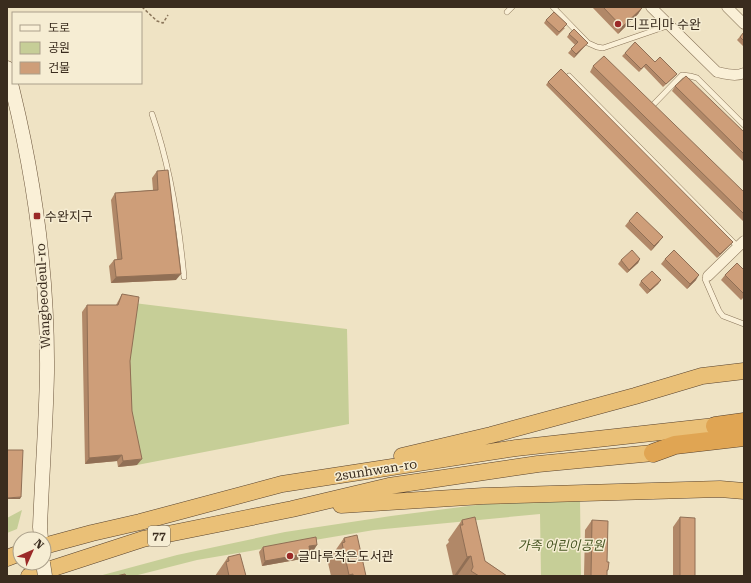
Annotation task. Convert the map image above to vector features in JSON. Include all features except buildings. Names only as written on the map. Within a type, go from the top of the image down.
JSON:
[{"type":"highway","points":[[282,484],[491,435],[635,396],[702,376],[744,371]]},
{"type":"highway","points":[[715,426],[744,422]]},
{"type":"highway","name":"2sunhwan-ro","points":[[52,544],[282,484],[516,448],[715,426]]},
{"type":"highway","points":[[653,452],[675,445],[744,437]]},
{"type":"highway","points":[[653,452],[744,448]]},
{"type":"highway","name":"2sunhwan-ro","points":[[29,576],[143,539],[292,509],[388,486],[538,464],[653,452]]},
{"type":"highway","points":[[292,509],[483,496],[714,489],[744,491]]},
{"type":"main road","name":"Wangbeodeul-ro","points":[[7,68],[17,105],[37,216],[45,310],[47,373],[40,531]]},
{"type":"street","points":[[651,7],[717,72],[740,75],[744,73]]},
{"type":"street","points":[[727,7],[744,24]]},
{"type":"street","points":[[708,276],[741,244]]},
{"type":"lane","points":[[507,12],[512,7]]},
{"type":"lane","points":[[553,7],[588,43],[597,47],[604,48],[670,25]]},
{"type":"lane","points":[[653,105],[682,75],[690,76],[697,78],[744,125]]},
{"type":"lane","points":[[569,76],[741,244]]},
{"type":"lane","points":[[647,100],[658,110]]},
{"type":"lane","points":[[152,114],[161,142],[176,211],[184,277]]},
{"type":"lane","points":[[708,276],[705,279],[719,311],[723,316],[744,324]]},
{"type":"path","points":[[142,7],[157,21],[162,23],[168,15]]},
{"type":"green space","points":[[134,303],[347,329],[349,424],[137,465],[126,367]]},
{"type":"green space","name":"가족 어린이공원","points":[[580,498],[581,576],[541,576],[540,514],[374,530],[197,560],[134,576],[99,576],[177,555],[285,532],[500,502]]},
{"type":"green space","points":[[22,510],[17,529],[7,533],[7,518]]},
{"type":"place","name":"디프리마 수완","points":[[618,24]]},
{"type":"place","name":"수완지구","points":[[37,216]]},
{"type":"place","name":"글마루작은도서관","points":[[290,556]]}]
